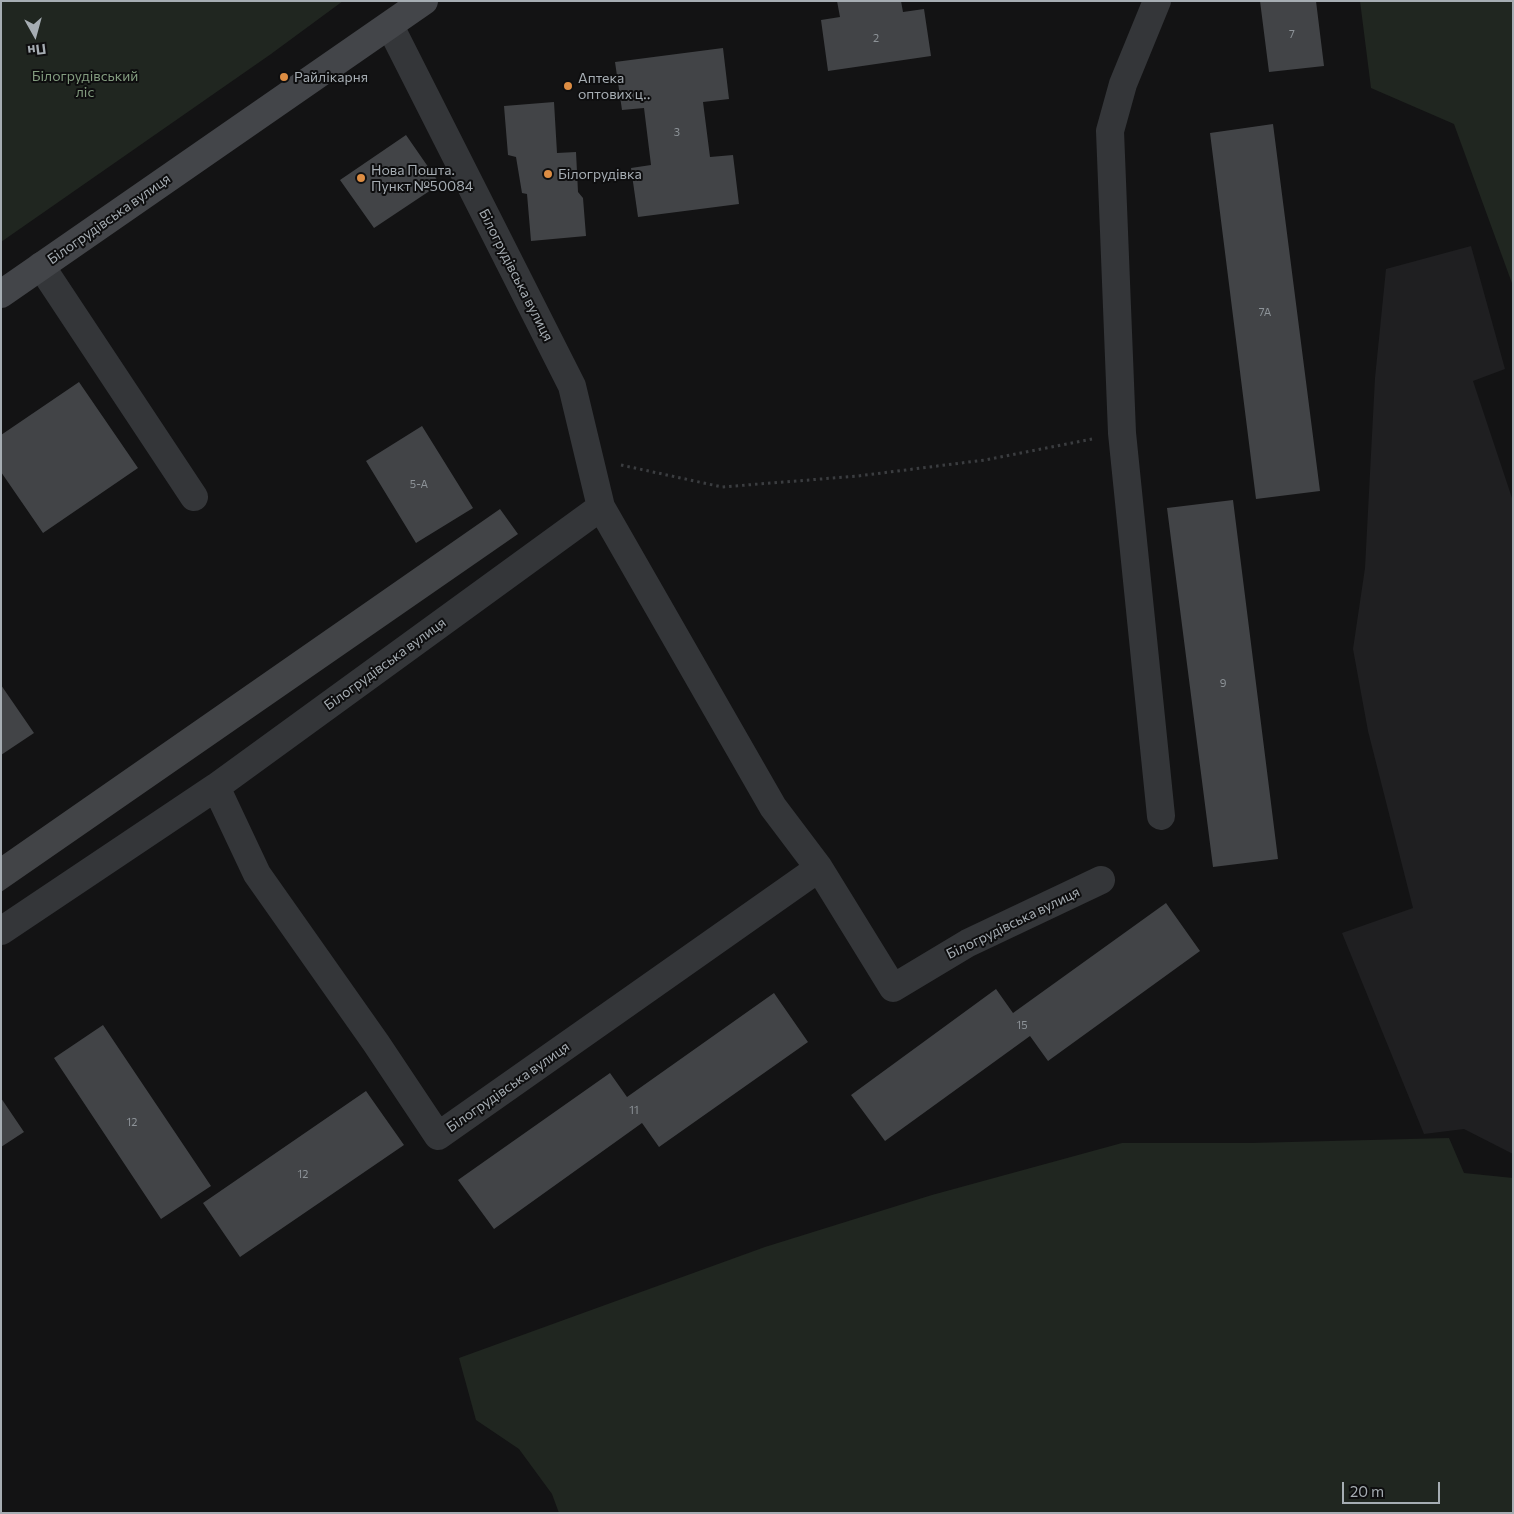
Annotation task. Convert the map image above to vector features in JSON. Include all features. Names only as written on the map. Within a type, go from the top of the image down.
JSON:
[{"type":"street","name":"Білогрудівська вулиця","points":[[1,294],[424,1]]},
{"type":"street","points":[[1157,1],[1123,84],[1110,131],[1122,434],[1161,816]]},
{"type":"street","name":"Білогрудівська вулиця","points":[[390,26],[572,386],[601,507],[773,807],[819,868],[893,988],[968,943],[1101,880]]},
{"type":"street","points":[[41,266],[194,497]]},
{"type":"street","name":"Білогрудівська вулиця","points":[[1,931],[216,787],[601,507]]},
{"type":"street","name":"Білогрудівська вулиця","points":[[216,787],[257,874],[376,1043],[438,1136],[819,868]]},
{"type":"path","points":[[590,458],[722,487],[858,476],[966,462],[1122,434]]},
{"type":"shaded area","points":[[1471,246],[1505,369],[1473,381],[1513,501],[1513,1154],[1464,1129],[1424,1134],[1342,933],[1413,908],[1368,731],[1353,649],[1365,568],[1375,378],[1386,269]]},
{"type":"green space","name":"Білогрудівський ліс","points":[[1,1],[343,1],[271,54],[1,242]]},
{"type":"green space","points":[[1360,1],[1513,1],[1513,286],[1454,124],[1371,88]]},
{"type":"green space","points":[[1449,1138],[1464,1173],[1513,1178],[1513,1513],[559,1513],[552,1494],[519,1449],[476,1420],[459,1358],[765,1247],[932,1195],[1122,1143],[1251,1143]]},
{"type":"building","points":[[837,1],[901,1],[903,12],[924,9],[931,56],[828,71],[821,20],[840,17]]},
{"type":"building","points":[[1260,1],[1316,1],[1324,66],[1269,72]]},
{"type":"building","points":[[723,48],[729,99],[703,102],[710,157],[733,155],[739,204],[638,217],[631,168],[651,165],[644,108],[622,110],[615,62]]},
{"type":"building","name":"Білогрудівка","points":[[554,102],[557,153],[576,152],[578,192],[583,198],[586,236],[531,241],[527,194],[522,193],[516,157],[508,155],[504,106]]},
{"type":"building","points":[[1273,124],[1320,491],[1256,499],[1210,133]]},
{"type":"building","points":[[406,135],[440,184],[374,228],[340,180]]},
{"type":"building","points":[[79,382],[138,468],[43,533],[1,472],[1,435]]},
{"type":"building","points":[[422,426],[473,508],[416,543],[366,461]]},
{"type":"building","points":[[1233,500],[1278,859],[1213,867],[1167,508]]},
{"type":"building","points":[[500,509],[518,534],[1,892],[1,856]]},
{"type":"building","points":[[1,685],[34,733],[1,755]]},
{"type":"building","points":[[1166,903],[1200,951],[1048,1061],[1030,1036],[885,1141],[851,1095],[996,989],[1013,1013]]},
{"type":"building","points":[[774,993],[808,1042],[659,1147],[642,1123],[494,1229],[458,1180],[610,1073],[627,1097]]},
{"type":"building","points":[[103,1025],[211,1186],[161,1219],[54,1058]]},
{"type":"building","points":[[366,1091],[404,1145],[240,1257],[203,1203]]},
{"type":"building","points":[[1,1098],[24,1132],[1,1147]]},
{"type":"place","name":"Райлікарня","points":[[284,77]]},
{"type":"place","name":"Аптека оптових ц‥","points":[[568,86]]},
{"type":"place","name":"Білогрудівка","points":[[548,174]]},
{"type":"place","name":"Нова Пошта. Пункт №50084","points":[[361,178]]}]
